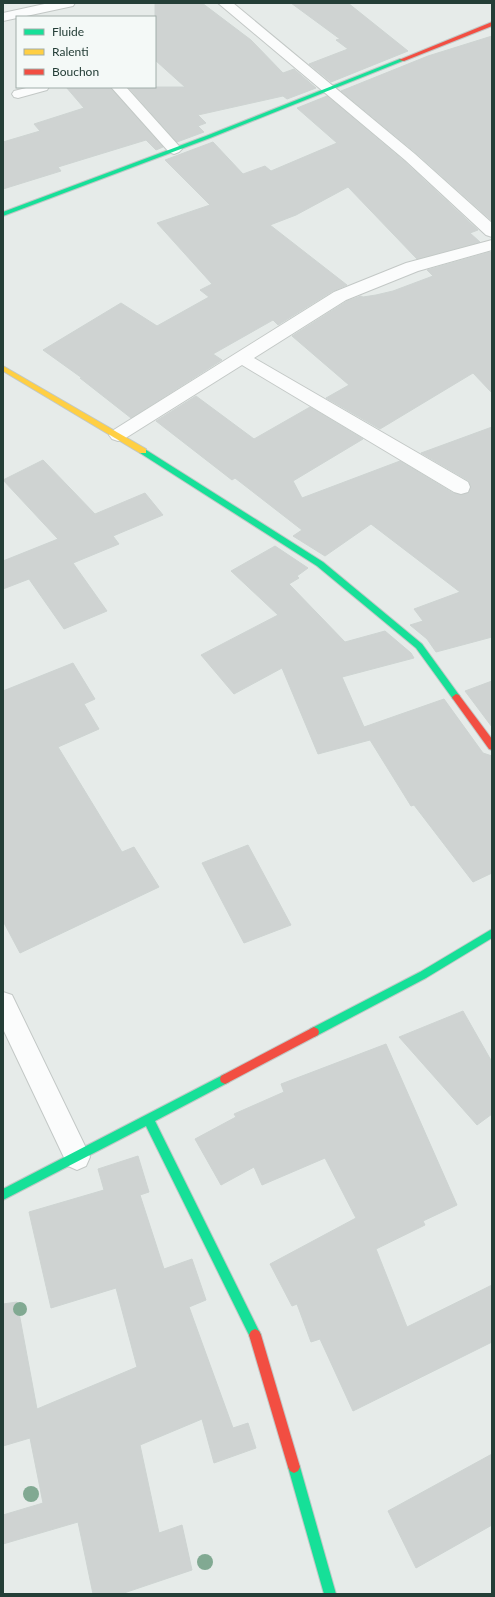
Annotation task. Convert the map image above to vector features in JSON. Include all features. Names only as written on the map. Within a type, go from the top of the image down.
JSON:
[{"type":"street","points":[[3,17],[57,12],[68,3]]},
{"type":"street","points":[[225,3],[327,90],[410,157],[492,232]]},
{"type":"street","points":[[3,214],[327,90],[492,24]]},
{"type":"street","points":[[119,88],[174,149]]},
{"type":"street","points":[[118,435],[340,296],[412,267],[492,245]]},
{"type":"street","points":[[242,358],[461,487]]},
{"type":"street","points":[[3,368],[118,435],[320,564],[419,646],[492,746]]},
{"type":"street","points":[[3,1195],[423,975],[492,933]]},
{"type":"street","points":[[3,1004],[77,1157]]},
{"type":"street","points":[[148,1120],[257,1338],[330,1594]]},
{"type":"lane","points":[[18,94],[39,88]]},
{"type":"building","points":[[155,3],[202,3],[251,40],[283,73],[294,69],[316,88],[287,99],[283,96],[198,115],[206,123],[198,126],[204,132],[177,142],[129,88],[185,87],[156,61]]},
{"type":"building","points":[[291,3],[348,3],[408,51],[331,82],[309,64],[348,49],[336,40],[340,39]]},
{"type":"building","points":[[492,36],[492,221],[416,153],[341,91],[428,56]]},
{"type":"building","points":[[67,88],[111,88],[163,147],[156,150],[146,140],[58,167],[61,171],[3,189],[3,142],[40,131],[34,124],[84,108]]},
{"type":"building","points":[[327,96],[404,161],[478,230],[470,233],[480,242],[417,259],[348,187],[296,215],[270,225],[347,285],[333,291],[278,325],[273,320],[213,354],[222,360],[131,418],[80,378],[82,378],[43,350],[121,303],[157,326],[209,297],[200,290],[212,284],[157,223],[210,205],[165,160],[213,142],[243,174],[265,166],[271,171],[337,143],[297,108]]},
{"type":"building","points":[[490,252],[492,254],[492,393],[473,373],[380,429],[326,398],[349,385],[292,336],[347,301],[361,296],[376,295],[393,291],[433,276],[427,270]]},
{"type":"building","points":[[196,396],[254,439],[310,407],[363,439],[293,481],[302,498],[400,461],[453,493],[461,495],[468,493],[471,488],[469,481],[421,453],[492,427],[492,637],[436,652],[427,639],[410,625],[423,621],[414,609],[460,592],[371,524],[325,556],[293,536],[302,530],[235,478],[232,480],[156,421]]},
{"type":"building","points":[[43,460],[95,514],[145,493],[163,515],[113,536],[119,544],[73,563],[107,611],[64,629],[29,579],[3,589],[3,561],[58,539],[3,480]]},
{"type":"building","points":[[275,546],[308,568],[297,576],[299,578],[289,584],[345,642],[385,631],[411,653],[414,658],[342,677],[364,727],[444,699],[483,753],[492,756],[492,873],[473,882],[414,805],[411,806],[370,740],[318,754],[282,668],[234,694],[201,655],[278,615],[231,571]]},
{"type":"building","points":[[73,663],[95,699],[84,704],[99,729],[58,747],[122,852],[134,847],[159,887],[20,953],[3,921],[3,691]]},
{"type":"building","points":[[492,681],[492,727],[465,691]]},
{"type":"building","points":[[248,845],[291,925],[244,943],[202,863]]},
{"type":"building","points":[[463,1011],[492,1062],[492,1114],[477,1125],[399,1037]]},
{"type":"building","points":[[386,1044],[457,1205],[423,1221],[425,1225],[376,1249],[407,1327],[492,1285],[492,1342],[353,1411],[320,1339],[311,1342],[297,1304],[292,1306],[270,1264],[356,1218],[325,1158],[262,1185],[254,1167],[221,1185],[195,1139],[236,1117],[234,1114],[284,1092],[281,1084]]},
{"type":"building","points":[[138,1156],[149,1192],[140,1195],[164,1269],[192,1259],[206,1300],[189,1307],[233,1428],[248,1423],[256,1448],[214,1463],[202,1419],[140,1445],[159,1533],[182,1525],[192,1570],[121,1594],[93,1594],[78,1522],[3,1544],[3,1515],[43,1503],[30,1438],[3,1446],[3,1304],[17,1302],[37,1409],[137,1367],[116,1288],[51,1308],[29,1212],[104,1190],[98,1169]]},
{"type":"building","points":[[492,1454],[492,1525],[416,1568],[388,1511]]},
{"type":"traffic: fast","points":[[3,214],[208,137],[402,60]]},
{"type":"traffic: fast","points":[[143,451],[320,564],[419,646],[456,697]]},
{"type":"traffic: fast","points":[[314,1032],[423,975],[492,933]]},
{"type":"traffic: fast","points":[[3,1195],[225,1079]]},
{"type":"traffic: fast","points":[[148,1119],[255,1335]]},
{"type":"traffic: fast","points":[[294,1467],[330,1594]]},
{"type":"traffic: slow","points":[[3,368],[143,451]]},
{"type":"traffic: jam","points":[[402,60],[492,24]]},
{"type":"traffic: jam","points":[[456,697],[492,746]]},
{"type":"traffic: jam","points":[[225,1079],[314,1032]]},
{"type":"traffic: jam","points":[[255,1335],[294,1467]]}]
